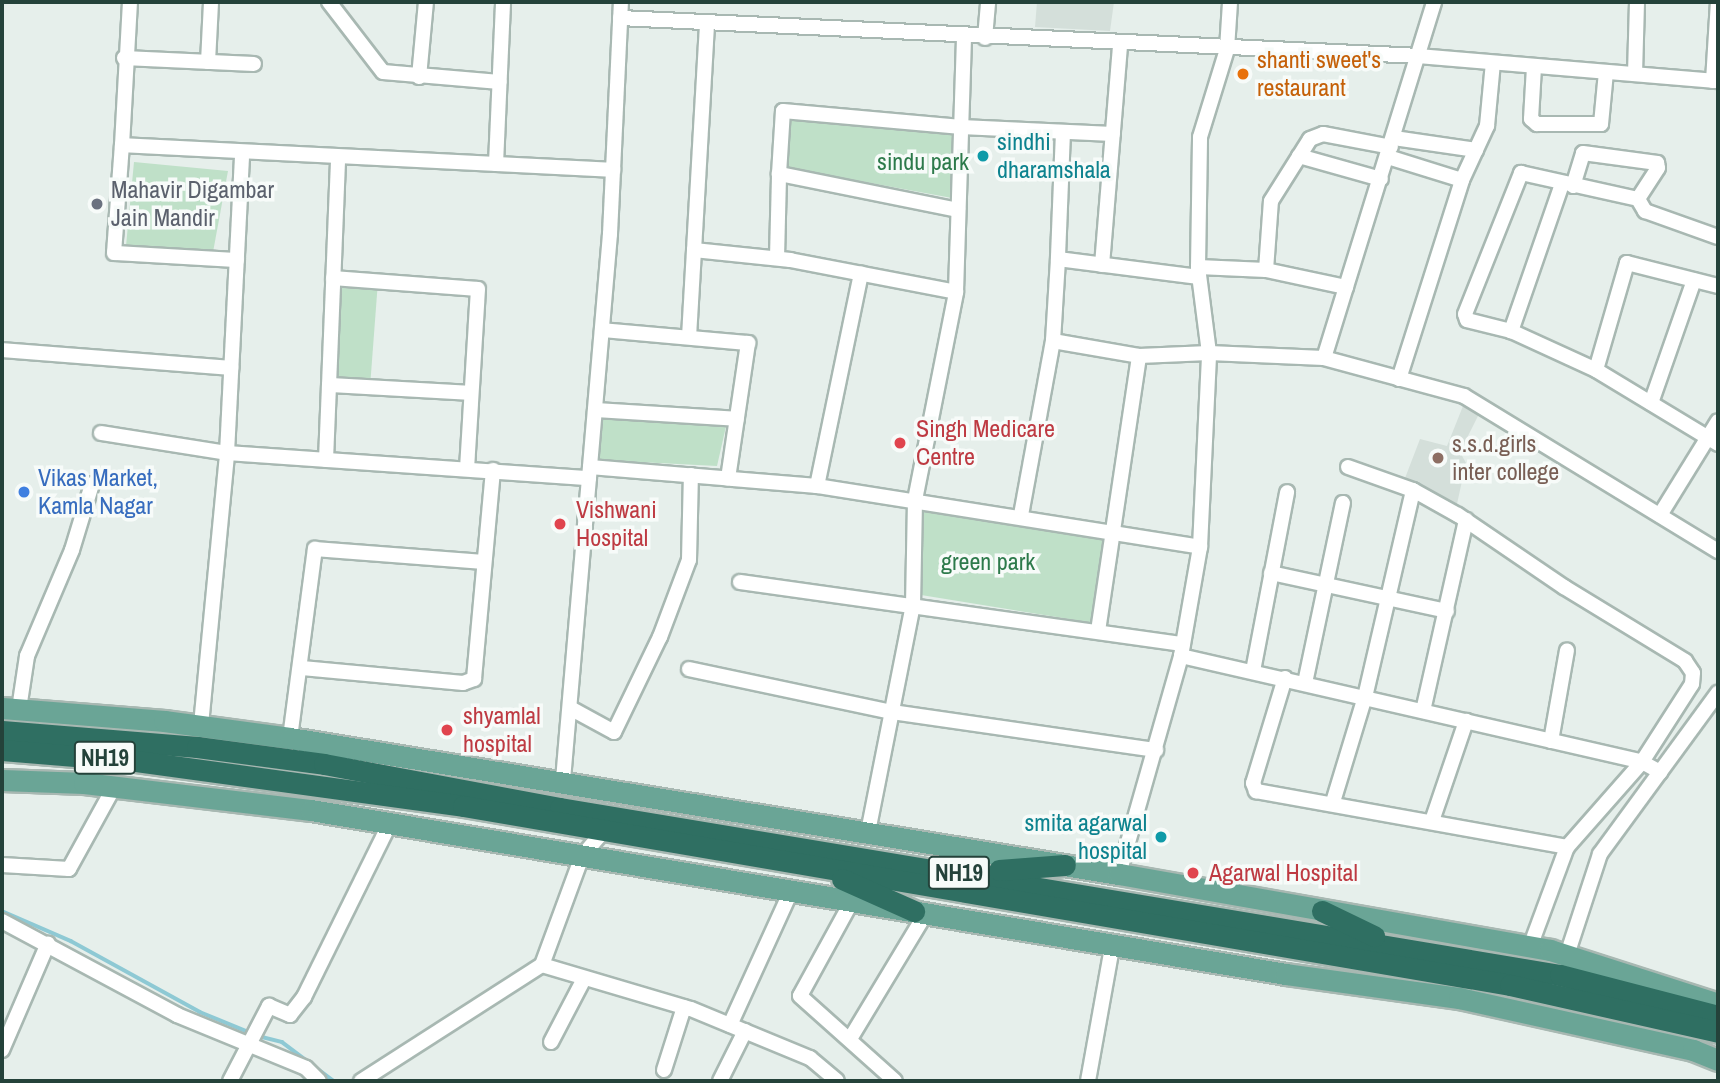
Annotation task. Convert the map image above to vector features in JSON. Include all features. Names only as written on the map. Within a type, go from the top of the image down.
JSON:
[{"type":"highway","name":"NH19","points":[[2,731],[197,747],[324,764],[560,808],[1560,975],[1718,1016]]},
{"type":"highway","name":"NH19","points":[[2,750],[207,770],[463,806],[1510,985],[1718,1032]]},
{"type":"highway","points":[[812,866],[920,912]]},
{"type":"highway","points":[[944,870],[1065,866]]},
{"type":"highway","points":[[1322,911],[1400,948]]},
{"type":"main road","points":[[10,708],[201,725],[290,738],[564,780],[1119,874],[1567,955],[1718,1004]]},
{"type":"main road","points":[[2,780],[114,787],[390,823],[1114,942],[1286,974],[1459,998],[1693,1051],[1718,1060]]},
{"type":"street","points":[[130,2],[124,58],[122,145],[114,253],[237,260]]},
{"type":"street","points":[[208,62],[211,2]]},
{"type":"street","points":[[329,2],[382,71],[419,77],[500,82]]},
{"type":"street","points":[[419,77],[426,2]]},
{"type":"street","points":[[496,164],[503,2]]},
{"type":"street","points":[[564,780],[602,330],[621,2]]},
{"type":"street","points":[[985,38],[988,2]]},
{"type":"street","points":[[1119,874],[1182,650],[1200,547],[1209,353],[1199,272],[1200,137],[1227,49],[1230,2]]},
{"type":"street","points":[[1324,358],[1434,2]]},
{"type":"street","points":[[1634,74],[1637,2]]},
{"type":"street","points":[[620,18],[985,38],[1419,56],[1716,81],[1718,2]]},
{"type":"street","points":[[689,337],[708,24]]},
{"type":"street","points":[[868,832],[913,605],[915,500],[956,292],[964,37]]},
{"type":"street","points":[[1102,265],[1120,44]]},
{"type":"street","points":[[124,58],[254,64]]},
{"type":"street","points":[[1399,379],[1462,180],[1487,126],[1493,63]]},
{"type":"street","points":[[1534,66],[1531,119],[1537,124],[1601,124],[1606,72]]},
{"type":"street","points":[[777,258],[782,114],[786,110],[961,127],[1113,134]]},
{"type":"street","points":[[1021,515],[1053,341],[1063,132]]},
{"type":"street","points":[[1266,270],[1268,210],[1310,139],[1323,134],[1391,147],[1476,150]]},
{"type":"street","points":[[122,145],[613,170]]},
{"type":"street","points":[[1391,147],[1462,180]]},
{"type":"street","points":[[201,725],[227,453],[242,152]]},
{"type":"street","points":[[1511,331],[1583,153],[1657,163],[1658,168],[1638,199]]},
{"type":"street","points":[[1299,156],[1381,179]]},
{"type":"street","points":[[326,460],[338,157]]},
{"type":"street","points":[[1713,441],[1596,370],[1511,331],[1467,320],[1465,314],[1521,173],[1638,199],[1645,211],[1718,237]]},
{"type":"street","points":[[779,174],[958,209]]},
{"type":"street","points":[[694,250],[777,258],[956,292]]},
{"type":"street","points":[[1058,259],[1199,272],[1266,270],[1346,287]]},
{"type":"street","points":[[1596,370],[1627,263],[1718,286]]},
{"type":"street","points":[[817,485],[861,273]]},
{"type":"street","points":[[333,278],[478,289],[467,468]]},
{"type":"street","points":[[1651,403],[1694,280]]},
{"type":"street","points":[[602,330],[748,343],[728,479]]},
{"type":"street","points":[[1053,341],[1139,356],[1209,353],[1324,358],[1477,401],[1718,551]]},
{"type":"street","points":[[2,350],[231,368]]},
{"type":"street","points":[[1098,631],[1139,356]]},
{"type":"street","points":[[329,385],[470,393]]},
{"type":"street","points":[[595,410],[737,419]]},
{"type":"street","points":[[1660,515],[1713,441],[1718,421]]},
{"type":"street","points":[[101,433],[227,453],[493,470],[691,475],[817,485],[1021,515],[1200,547]]},
{"type":"street","points":[[1348,467],[1413,490],[1466,520],[1690,667],[1692,684],[1642,762],[1567,847],[1530,947]]},
{"type":"street","points":[[302,668],[470,682],[474,679],[493,470]]},
{"type":"street","points":[[570,708],[614,732],[660,637],[691,552],[691,475]]},
{"type":"street","points":[[10,708],[27,656],[72,550],[92,484]]},
{"type":"street","points":[[1333,802],[1365,697],[1413,490]]},
{"type":"street","points":[[1253,671],[1287,492]]},
{"type":"street","points":[[1305,683],[1343,503]]},
{"type":"street","points":[[1423,711],[1466,520]]},
{"type":"street","points":[[290,738],[302,668],[314,549],[483,562]]},
{"type":"street","points":[[1271,573],[1447,611]]},
{"type":"street","points":[[740,582],[1098,631],[1182,650],[1253,671],[1642,762],[1660,772]]},
{"type":"street","points":[[1551,741],[1567,650]]},
{"type":"street","points":[[689,669],[892,712],[1156,750]]},
{"type":"street","points":[[1285,678],[1254,787],[1567,847]]},
{"type":"street","points":[[1567,955],[1600,855],[1718,693]]},
{"type":"street","points":[[1432,821],[1466,720]]},
{"type":"street","points":[[2,865],[69,869],[114,787]]},
{"type":"street","points":[[230,1081],[271,1004],[290,1015],[304,997],[390,823]]},
{"type":"street","points":[[361,1081],[542,965],[582,856],[603,832]]},
{"type":"street","points":[[730,1025],[791,891]]},
{"type":"street","points":[[852,901],[800,996],[895,1081]]},
{"type":"street","points":[[850,1039],[920,912]]},
{"type":"street","points":[[2,921],[48,943],[177,1015],[254,1035],[306,1068],[319,1081]]},
{"type":"street","points":[[1088,1081],[1114,942]]},
{"type":"street","points":[[2,1050],[48,943]]},
{"type":"street","points":[[542,965],[684,1007],[730,1025],[810,1058],[837,1081]]},
{"type":"street","points":[[551,1042],[584,979]]},
{"type":"street","points":[[664,1070],[684,1007]]},
{"type":"street","points":[[720,1081],[745,1031]]},
{"type":"shaded area","points":[[1037,2],[1114,2],[1110,31],[1035,27]]},
{"type":"shaded area","name":"s.s.d.girls inter college","points":[[1463,406],[1479,414],[1460,452],[1466,463],[1455,513],[1402,486],[1420,439],[1447,446]]},
{"type":"green space","name":"sindu park","points":[[790,119],[953,135],[952,198],[784,167]]},
{"type":"green space","points":[[134,162],[228,171],[213,252],[126,246]]},
{"type":"green space","points":[[333,278],[378,281],[370,387],[329,385]]},
{"type":"green space","points":[[603,416],[727,422],[717,466],[599,460]]},
{"type":"green space","name":"green park","points":[[924,508],[1107,540],[1094,623],[921,595]]},
{"type":"waterway","points":[[2,911],[71,941],[200,1012],[251,1033]]},
{"type":"waterway","points":[[258,1036],[282,1042],[334,1081]]},
{"type":"place","name":"shanti sweet's restaurant","points":[[1243,74]]},
{"type":"place","name":"sindhi dharamshala","points":[[983,156]]},
{"type":"place","name":"Mahavir Digambar Jain Mandir","points":[[97,204]]},
{"type":"place","name":"Singh Medicare Centre","points":[[900,443]]},
{"type":"place","name":"s.s.d.girls inter college","points":[[1438,458]]},
{"type":"place","name":"Vikas Market, Kamla Nagar","points":[[24,492]]},
{"type":"place","name":"Vishwani Hospital","points":[[560,524]]},
{"type":"place","name":"shyamlal hospital","points":[[447,730]]},
{"type":"place","name":"smita agarwal hospital","points":[[1161,837]]},
{"type":"place","name":"Agarwal Hospital","points":[[1193,873]]}]
